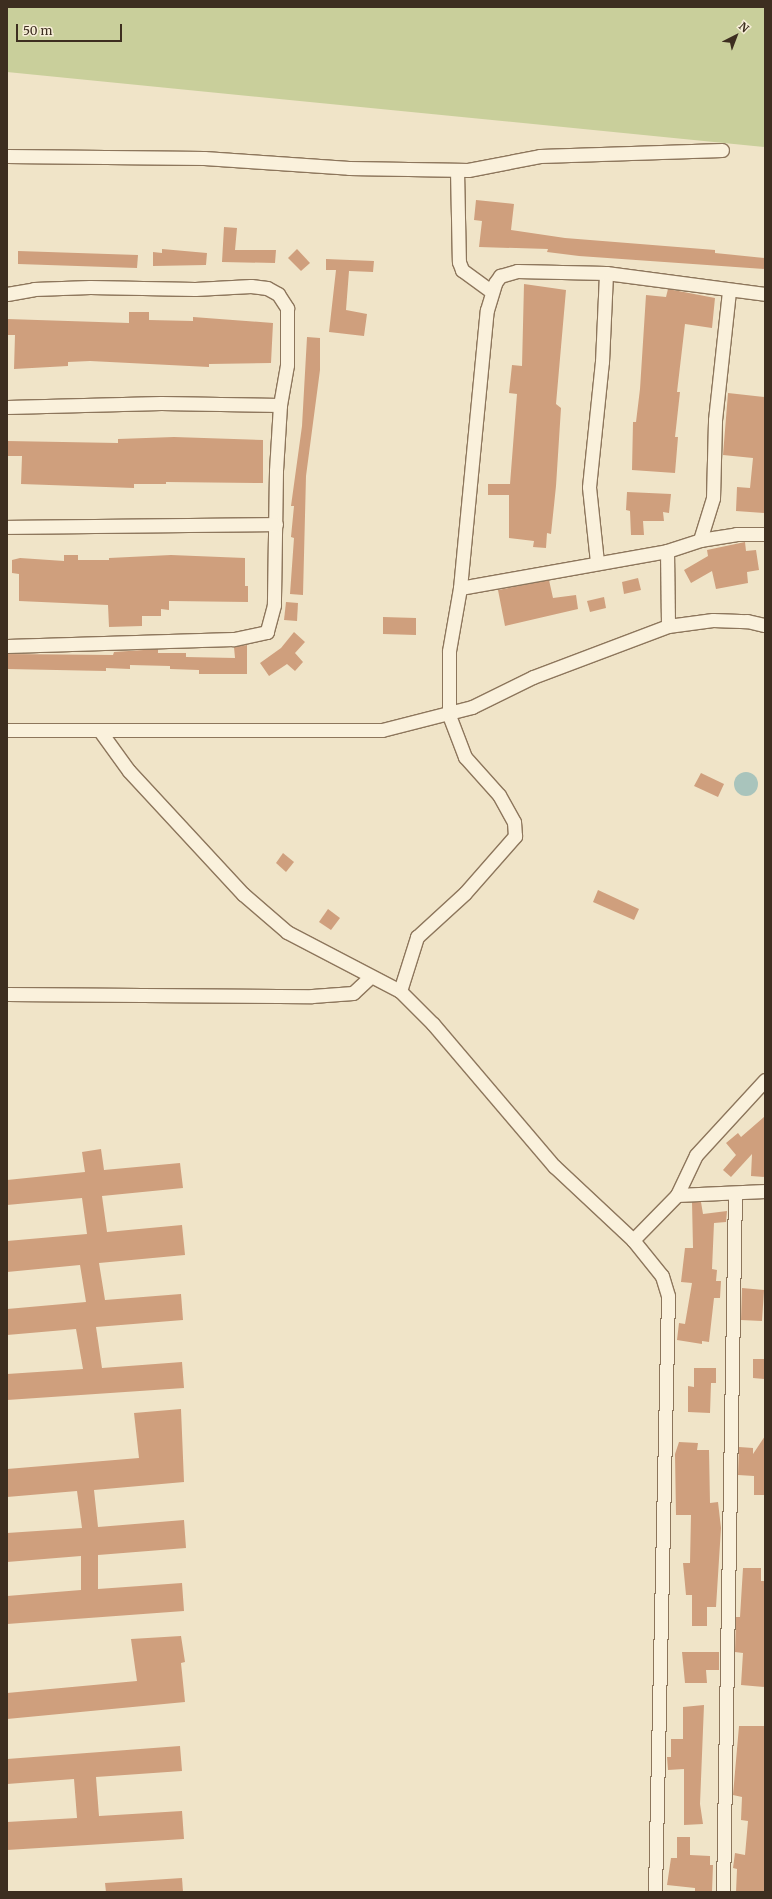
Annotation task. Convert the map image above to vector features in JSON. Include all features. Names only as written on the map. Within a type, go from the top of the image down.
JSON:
[{"type":"street","points":[[7,156],[204,158],[349,168],[457,170],[540,156],[722,150]]},
{"type":"street","points":[[457,170],[458,262],[466,273],[491,291]]},
{"type":"street","points":[[400,991],[417,937],[465,893],[516,836],[514,822],[499,795],[465,757],[450,715],[449,651],[460,588],[473,436],[491,291],[500,276],[509,272],[606,274],[729,291],[765,294]]},
{"type":"street","points":[[597,562],[589,487],[602,362],[606,274]]},
{"type":"street","points":[[7,294],[34,289],[90,287],[267,288],[278,294],[287,308],[287,365],[280,405],[274,605],[267,632],[233,639],[7,646]]},
{"type":"street","points":[[700,540],[713,498],[716,420],[729,291]]},
{"type":"street","points":[[7,407],[161,403],[280,405]]},
{"type":"street","points":[[7,527],[276,524]]},
{"type":"street","points":[[460,588],[597,562],[667,551],[700,540],[736,534],[765,534]]},
{"type":"street","points":[[667,551],[668,626]]},
{"type":"street","points":[[7,730],[100,731],[179,728],[353,732],[382,730],[450,715],[533,677],[668,626],[713,620],[747,620],[765,625]]},
{"type":"street","points":[[100,731],[129,771],[243,894],[287,932],[370,977],[400,991],[433,1024],[554,1166],[633,1240],[662,1276],[668,1296],[655,1892]]},
{"type":"street","points":[[7,994],[312,996],[353,993],[370,977]]},
{"type":"street","points":[[633,1240],[677,1195],[696,1155],[765,1080]]},
{"type":"street","points":[[677,1195],[765,1191]]},
{"type":"street","points":[[723,1892],[735,1193]]},
{"type":"green space","points":[[7,7],[765,7],[765,147],[7,72]]},
{"type":"water","points":[[746,772],[751,773],[757,779],[757,789],[751,795],[746,796],[741,795],[735,789],[734,784],[735,779],[741,773]]},
{"type":"building","points":[[476,200],[514,204],[511,230],[565,238],[715,250],[715,253],[765,258],[765,269],[579,256],[547,252],[548,249],[479,247],[482,221],[474,220]]},
{"type":"building","points":[[224,227],[237,228],[235,250],[276,250],[275,263],[222,262]]},
{"type":"building","points":[[162,249],[207,253],[206,265],[153,266],[153,252],[162,253]]},
{"type":"building","points":[[297,249],[310,263],[301,271],[288,258]]},
{"type":"building","points":[[18,251],[138,255],[137,268],[18,264]]},
{"type":"building","points":[[326,259],[374,261],[373,272],[349,271],[346,310],[367,314],[364,336],[329,332],[336,270],[326,270]]},
{"type":"building","points":[[524,284],[566,290],[556,404],[561,408],[556,486],[551,534],[547,533],[546,548],[533,547],[534,541],[509,538],[509,495],[488,495],[488,484],[510,484],[517,394],[509,393],[512,365],[522,366]]},
{"type":"building","points":[[668,289],[715,298],[712,328],[685,324],[677,392],[680,392],[675,437],[678,437],[675,473],[632,470],[633,422],[636,422],[640,389],[646,295],[666,297]]},
{"type":"building","points":[[129,312],[149,312],[149,320],[193,321],[193,317],[273,323],[271,363],[209,364],[209,367],[90,361],[68,362],[68,366],[14,369],[15,335],[7,335],[7,319],[129,323]]},
{"type":"building","points":[[307,337],[320,338],[320,370],[306,476],[303,595],[290,594],[294,538],[291,537],[294,506],[291,506],[302,426]]},
{"type":"building","points":[[728,393],[765,397],[764,513],[736,511],[737,487],[750,488],[753,458],[723,455]]},
{"type":"building","points":[[174,437],[263,440],[263,483],[166,482],[166,484],[134,484],[134,488],[21,484],[22,456],[7,456],[7,441],[118,443],[118,439]]},
{"type":"building","points":[[627,492],[671,494],[669,513],[663,512],[664,521],[643,521],[644,535],[631,535],[630,511],[626,510]]},
{"type":"building","points":[[745,542],[746,551],[756,550],[759,570],[747,572],[748,583],[716,589],[712,571],[691,583],[684,570],[708,556],[707,550]]},
{"type":"building","points":[[64,555],[78,555],[78,560],[109,560],[109,558],[171,555],[245,558],[245,586],[248,586],[248,602],[169,601],[169,610],[161,609],[161,616],[142,616],[142,626],[109,627],[108,605],[19,601],[19,574],[12,573],[12,560],[20,558],[64,561]]},
{"type":"building","points":[[638,578],[641,590],[624,594],[622,582]]},
{"type":"building","points":[[549,580],[553,598],[576,595],[578,609],[505,626],[498,590]]},
{"type":"building","points":[[604,597],[606,608],[590,612],[587,601]]},
{"type":"building","points":[[286,602],[298,603],[297,621],[284,620]]},
{"type":"building","points":[[383,617],[416,618],[416,635],[383,634]]},
{"type":"building","points":[[294,632],[305,642],[295,653],[303,662],[295,671],[287,664],[269,676],[260,663],[281,648]]},
{"type":"building","points":[[247,645],[247,674],[199,674],[199,670],[170,669],[170,666],[130,665],[130,669],[106,668],[106,671],[7,669],[7,654],[113,655],[114,652],[158,649],[158,653],[186,653],[186,657],[235,658],[234,647]]},
{"type":"building","points":[[701,773],[724,784],[718,797],[694,786]]},
{"type":"building","points":[[283,853],[294,862],[286,872],[276,863]]},
{"type":"building","points":[[598,890],[639,909],[634,920],[593,902]]},
{"type":"building","points":[[328,909],[340,918],[331,930],[319,922]]},
{"type":"building","points":[[765,1116],[765,1177],[751,1176],[752,1154],[731,1177],[723,1170],[736,1155],[726,1143],[738,1133],[741,1137]]},
{"type":"building","points":[[101,1149],[104,1170],[180,1163],[183,1188],[102,1196],[107,1232],[182,1225],[185,1255],[99,1263],[105,1300],[181,1294],[183,1320],[96,1327],[102,1368],[182,1362],[184,1388],[7,1400],[7,1374],[83,1369],[76,1329],[7,1335],[7,1309],[86,1302],[80,1265],[7,1272],[7,1241],[87,1234],[82,1198],[7,1205],[7,1180],[85,1172],[82,1152]]},
{"type":"building","points":[[692,1202],[701,1202],[703,1214],[727,1211],[726,1222],[714,1223],[712,1269],[717,1270],[716,1281],[721,1281],[720,1298],[714,1298],[709,1342],[702,1341],[702,1344],[677,1340],[679,1323],[685,1324],[692,1283],[681,1282],[685,1248],[693,1248]]},
{"type":"building","points":[[742,1288],[764,1290],[762,1321],[741,1320]]},
{"type":"building","points":[[753,1359],[764,1359],[764,1379],[753,1378]]},
{"type":"building","points":[[694,1368],[716,1368],[716,1383],[711,1383],[710,1413],[688,1412],[688,1386],[694,1387]]},
{"type":"building","points":[[181,1409],[184,1482],[94,1490],[98,1527],[184,1520],[186,1548],[98,1555],[98,1589],[182,1583],[184,1611],[7,1624],[7,1596],[81,1590],[81,1556],[7,1562],[7,1533],[82,1528],[77,1491],[7,1497],[7,1469],[139,1458],[134,1413]]},
{"type":"building","points":[[765,1436],[765,1495],[754,1495],[754,1476],[738,1475],[739,1447],[753,1448],[753,1454]]},
{"type":"building","points":[[679,1442],[698,1443],[697,1450],[709,1450],[710,1503],[718,1502],[721,1528],[716,1607],[707,1607],[707,1626],[692,1626],[692,1595],[686,1595],[683,1563],[690,1563],[691,1515],[676,1515],[675,1454]]},
{"type":"building","points":[[743,1568],[761,1568],[761,1581],[765,1581],[765,1687],[741,1685],[743,1653],[735,1652],[736,1617],[740,1617]]},
{"type":"building","points":[[181,1636],[185,1662],[181,1663],[185,1702],[7,1719],[7,1693],[137,1681],[131,1639]]},
{"type":"building","points":[[682,1652],[719,1652],[719,1670],[706,1670],[707,1683],[685,1683]]},
{"type":"building","points":[[704,1705],[700,1804],[703,1824],[684,1825],[684,1769],[668,1770],[667,1757],[671,1757],[671,1739],[683,1739],[683,1707]]},
{"type":"building","points":[[739,1726],[765,1726],[765,1892],[736,1892],[737,1869],[733,1868],[735,1853],[745,1855],[748,1821],[741,1820],[742,1797],[733,1795]]},
{"type":"building","points":[[180,1746],[182,1771],[96,1777],[99,1816],[182,1811],[184,1839],[7,1850],[7,1822],[77,1818],[74,1779],[7,1784],[7,1759]]},
{"type":"building","points":[[677,1837],[690,1837],[690,1855],[710,1856],[710,1865],[713,1865],[712,1892],[695,1892],[695,1888],[667,1885],[671,1858],[677,1858]]},
{"type":"building","points":[[182,1878],[183,1892],[106,1892],[105,1883]]}]
